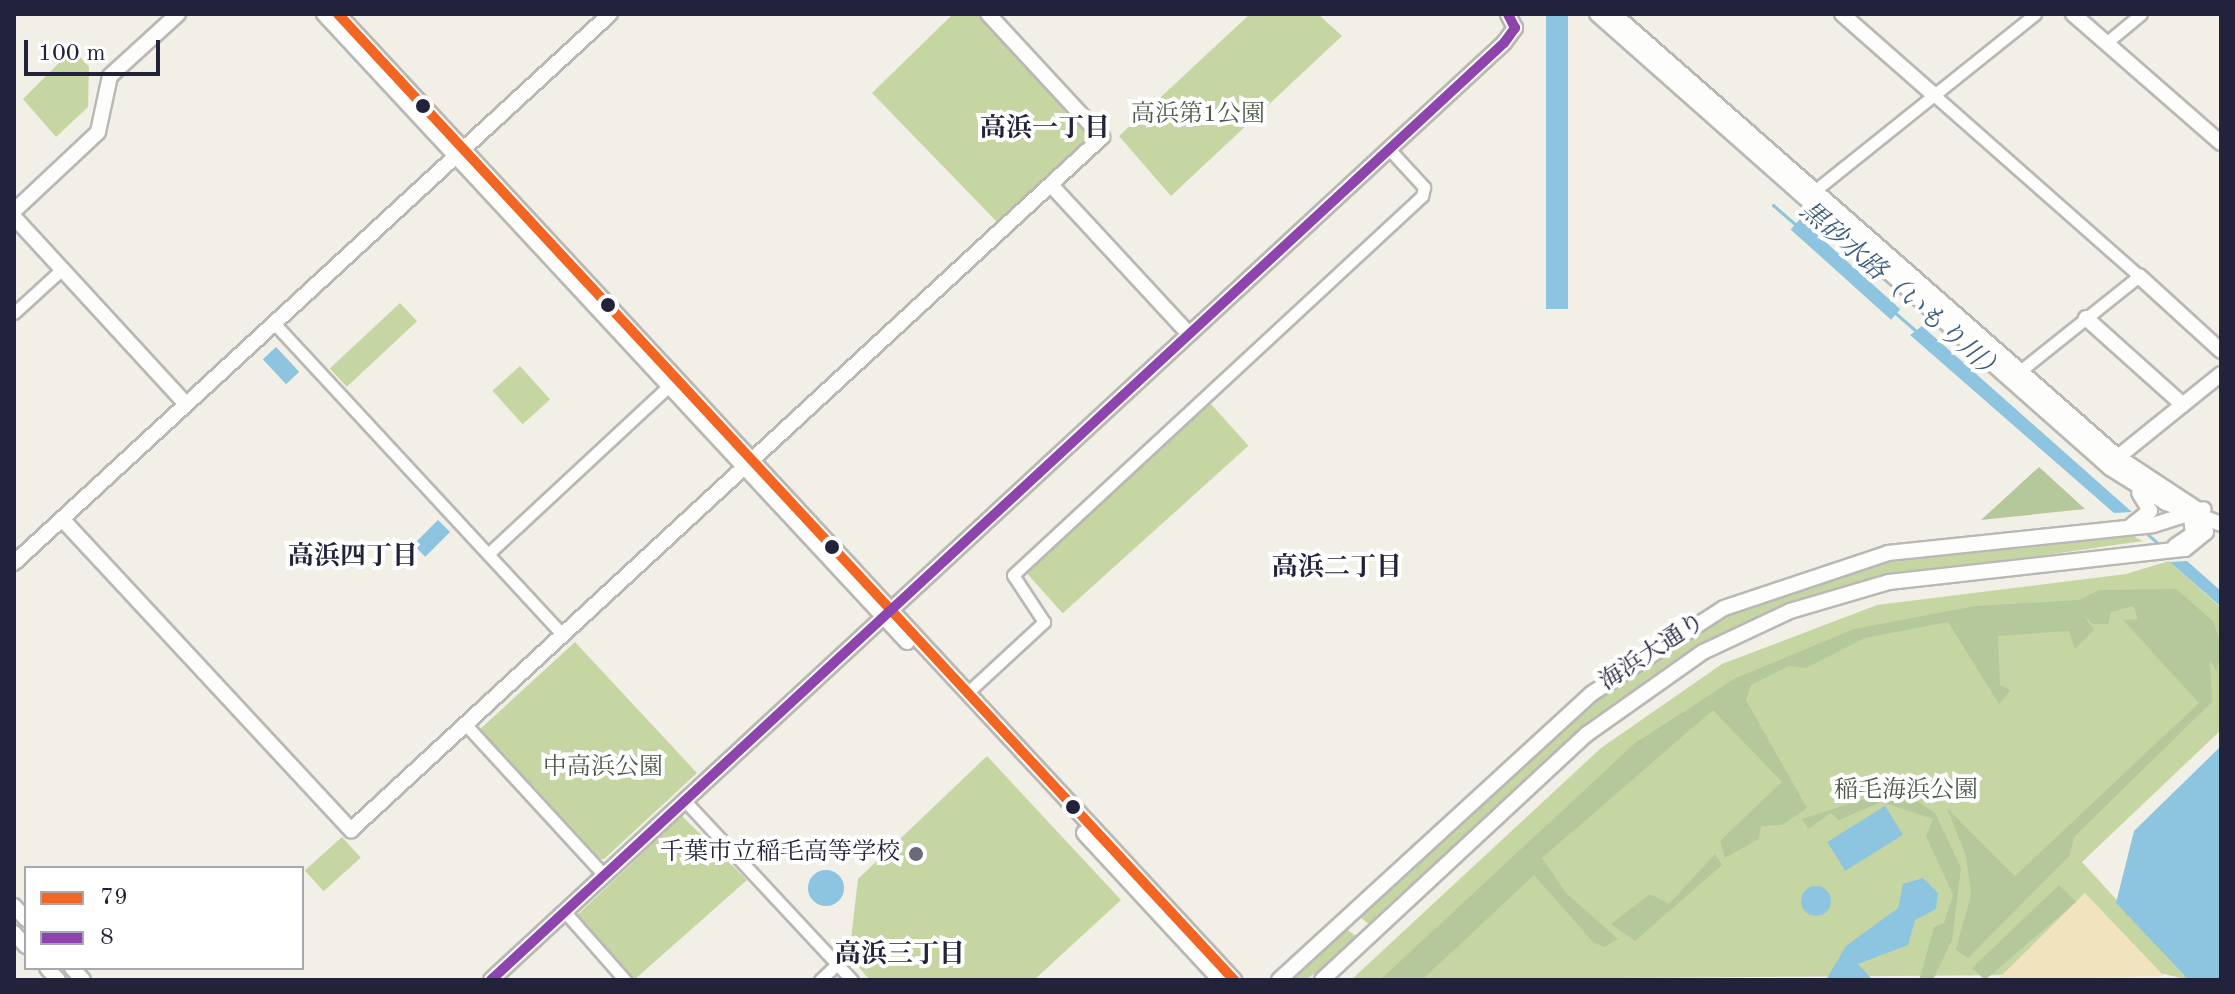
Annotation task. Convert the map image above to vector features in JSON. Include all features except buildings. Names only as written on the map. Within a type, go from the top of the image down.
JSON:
[{"type":"street","points":[[14,211],[98,132],[107,81],[178,14]]},
{"type":"street","points":[[324,14],[459,152],[749,464],[1220,980]]},
{"type":"street","points":[[338,14],[669,386],[749,464]]},
{"type":"street","points":[[14,563],[610,14]]},
{"type":"street","points":[[62,519],[351,830],[1102,137],[988,14]]},
{"type":"street","points":[[1597,14],[2118,457],[2221,526],[2185,549],[2013,566]]},
{"type":"street","points":[[1614,14],[1810,195],[2126,478],[2150,511],[2127,528]]},
{"type":"street","points":[[1842,14],[2221,351]]},
{"type":"street","points":[[1810,195],[2035,14]]},
{"type":"street","points":[[2073,14],[2221,143]]},
{"type":"street","points":[[2106,43],[2141,14]]},
{"type":"street","points":[[491,980],[1504,43],[1515,28],[1504,15]]},
{"type":"street","points":[[967,693],[1044,622],[1013,575],[1422,196],[1424,187],[1389,149]]},
{"type":"street","points":[[1051,185],[1188,333]]},
{"type":"street","points":[[14,217],[186,404]]},
{"type":"street","points":[[14,313],[62,269]]},
{"type":"street","points":[[2020,371],[2139,276]]},
{"type":"street","points":[[2086,318],[2183,405]]},
{"type":"street","points":[[273,322],[563,635]]},
{"type":"street","points":[[2118,457],[2221,374]]},
{"type":"street","points":[[488,554],[669,386]]},
{"type":"street","points":[[2126,478],[2205,513]]},
{"type":"street","points":[[2204,536],[2205,513]]},
{"type":"street","points":[[2013,566],[2183,544],[2205,513]]},
{"type":"street","name":"海浜大通り","points":[[1279,980],[1591,694],[1724,608],[1809,574],[1915,548],[2127,528],[2205,513]]},
{"type":"street","name":"海浜大通り","points":[[1322,980],[1587,734],[1678,666],[1777,616],[1842,594],[2013,566]]},
{"type":"street","points":[[887,614],[967,693],[1234,980]]},
{"type":"street","points":[[467,726],[604,875]]},
{"type":"street","points":[[685,801],[852,980]]},
{"type":"street","points":[[565,912],[625,980]]},
{"type":"street","points":[[1348,916],[1368,937]]},
{"type":"street","points":[[820,980],[837,964]]},
{"type":"green space","points":[[953,14],[976,14],[1088,131],[1088,142],[999,224],[872,93]]},
{"type":"green space","name":"高浜第1公園","points":[[1250,14],[1318,14],[1342,36],[1171,196],[1119,136]]},
{"type":"green space","points":[[73,49],[89,67],[88,107],[56,137],[23,99]]},
{"type":"green space","points":[[400,303],[417,321],[347,387],[330,368]]},
{"type":"green space","points":[[520,366],[550,399],[523,424],[493,391]]},
{"type":"green space","points":[[1209,402],[1248,446],[1063,613],[1023,569]]},
{"type":"green space","points":[[2039,467],[2085,509],[1981,520]]},
{"type":"green space","points":[[2130,535],[2143,541],[1859,582],[1736,627],[1613,704],[1371,926],[1360,917],[1564,725],[1623,676],[1712,622],[1865,565]]},
{"type":"green space","name":"稲毛海浜公園","points":[[2169,561],[2221,608],[2221,730],[2082,862],[2190,980],[2164,974],[1351,980],[1601,748],[1722,664],[1877,605],[2126,574]]},
{"type":"green space","points":[[2176,589],[2213,621],[2221,645],[2217,672],[2210,660],[2212,702],[2074,837],[2070,855],[1968,958],[1956,950],[1971,894],[1966,856],[1947,808],[2015,876],[2199,703],[2123,620],[2138,619],[2133,606],[2111,612],[2108,624],[2092,624],[2083,614],[2094,630],[2075,649],[2069,631],[1998,636],[2000,685],[2011,690],[1999,704],[1948,622],[1865,638],[1806,668],[1789,666],[1751,685],[1746,700],[1807,808],[1782,825],[1761,826],[1759,839],[1725,858],[1720,841],[1782,782],[1713,710],[1542,858],[1566,893],[1618,939],[1604,947],[1593,942],[1534,875],[1422,980],[1380,980],[1635,743],[1736,678],[1854,629],[1975,606],[2079,600],[2099,590]]},
{"type":"green space","name":"中高浜公園","points":[[575,642],[697,773],[604,859],[596,859],[478,731]]},
{"type":"green space","points":[[987,756],[1121,900],[1034,980],[870,980],[849,956],[858,879]]},
{"type":"green space","points":[[1880,794],[1906,794],[1935,813],[1961,868],[1952,940],[1933,980],[1919,980],[1934,927],[1944,923],[1953,895],[1926,836],[1933,819],[1881,802],[1839,820],[1831,813],[1808,829],[1802,819]]},
{"type":"green space","points":[[682,816],[747,880],[634,980],[618,980],[571,921]]},
{"type":"green space","points":[[342,837],[361,858],[324,891],[305,870]]},
{"type":"green space","points":[[1715,854],[1722,865],[1635,941],[1611,924],[1650,894],[1669,904]]},
{"type":"green space","points":[[2059,885],[2076,902],[1985,980],[1972,968]]},
{"type":"green space","points":[[1345,928],[1357,937],[1352,944],[1306,980],[1289,980]]},
{"type":"sand","points":[[2085,893],[2164,976],[1997,980]]},
{"type":"water","points":[[1546,14],[1568,14],[1568,309],[1546,309]]},
{"type":"water","points":[[1800,219],[1900,309],[1891,320],[1791,229]]},
{"type":"water","points":[[1922,326],[2132,512],[2114,513],[1910,335]]},
{"type":"water","points":[[276,347],[299,372],[286,384],[263,359]]},
{"type":"water","points":[[438,520],[450,532],[425,557],[413,545]]},
{"type":"water","points":[[2187,561],[2221,591],[2221,607],[2170,562]]},
{"type":"water","points":[[2221,746],[2221,980],[2189,980],[2116,903],[2134,831]]},
{"type":"water","points":[[1885,806],[1903,835],[1845,871],[1827,842]]},
{"type":"water","points":[[826,870],[838,876],[844,888],[838,900],[826,906],[814,900],[808,888],[814,876]]},
{"type":"water","points":[[1923,878],[1938,893],[1936,909],[1915,920],[1908,945],[1858,964],[1873,980],[1798,980],[1827,978],[1846,946],[1898,908],[1903,884]]},
{"type":"water","points":[[1816,886],[1827,890],[1831,901],[1827,912],[1816,916],[1805,912],[1801,901],[1805,890]]},
{"type":"waterway","name":"黒砂水路（いもり川）","points":[[1773,205],[1797,226]]},
{"type":"waterway","name":"黒砂水路（いもり川）","points":[[1893,311],[1917,332]]},
{"type":"waterway","name":"黒砂水路（いもり川）","points":[[2145,532],[2161,546]]},
{"type":"transit line","name":"79","points":[[338,14],[1234,980]]},
{"type":"transit line","name":"8","points":[[491,980],[1504,43],[1515,28],[1508,14]]},
{"type":"place","name":"千葉市立稲毛高等学校","points":[[916,854]]},
{"type":"district","name":"高浜一丁目","points":[[1045,130]]},
{"type":"district","name":"高浜四丁目","points":[[353,558]]},
{"type":"district","name":"高浜二丁目","points":[[1337,569]]},
{"type":"district","name":"高浜三丁目","points":[[900,956]]}]
